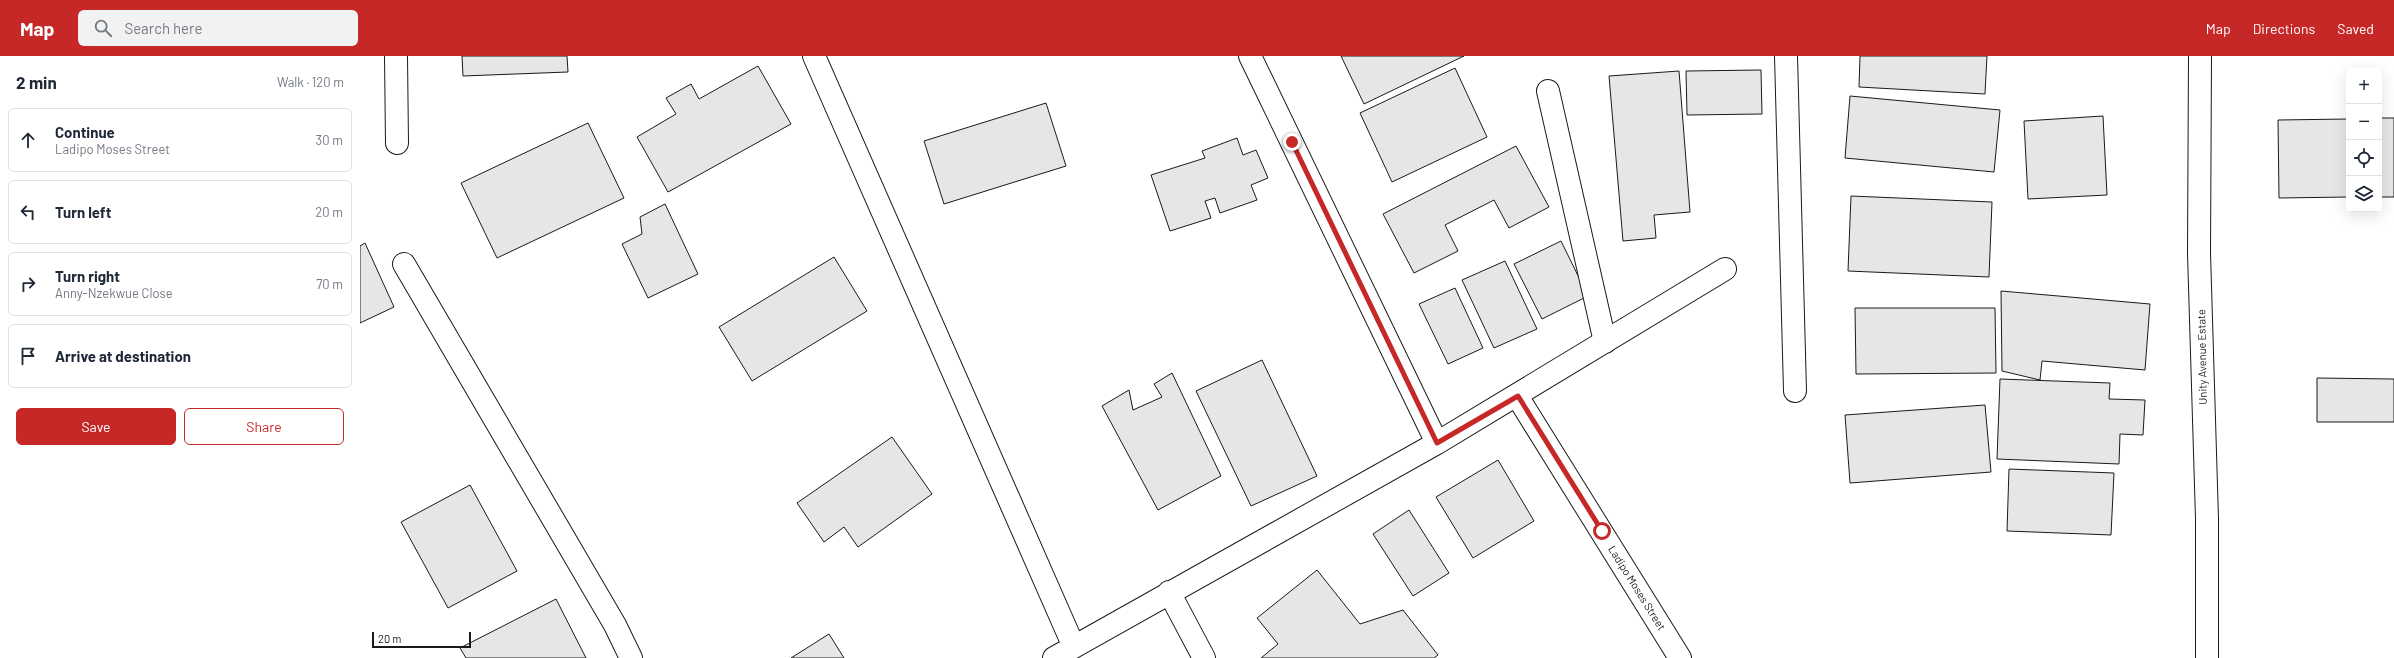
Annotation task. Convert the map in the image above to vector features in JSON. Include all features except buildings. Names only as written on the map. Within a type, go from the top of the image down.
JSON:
[{"type":"street","points":[[396,56],[397,143]]},
{"type":"street","points":[[814,56],[1074,647]]},
{"type":"street","points":[[1250,56],[1437,443]]},
{"type":"street","points":[[1786,56],[1795,390]]},
{"type":"street","name":"Unity Avenue Estate","points":[[2200,56],[2199,253],[2207,519],[2207,658]]},
{"type":"street","points":[[1548,91],[1605,342]]},
{"type":"street","points":[[404,264],[611,618],[631,658]]},
{"type":"street","points":[[1054,658],[1168,592],[1437,443],[1518,396],[1725,269]]},
{"type":"street","name":"Ladipo Moses Street","points":[[1518,396],[1680,658]]},
{"type":"street","points":[[1168,592],[1204,658]]},
{"type":"route","points":[[1292,142],[1437,443],[1518,396],[1602,531]]}]
